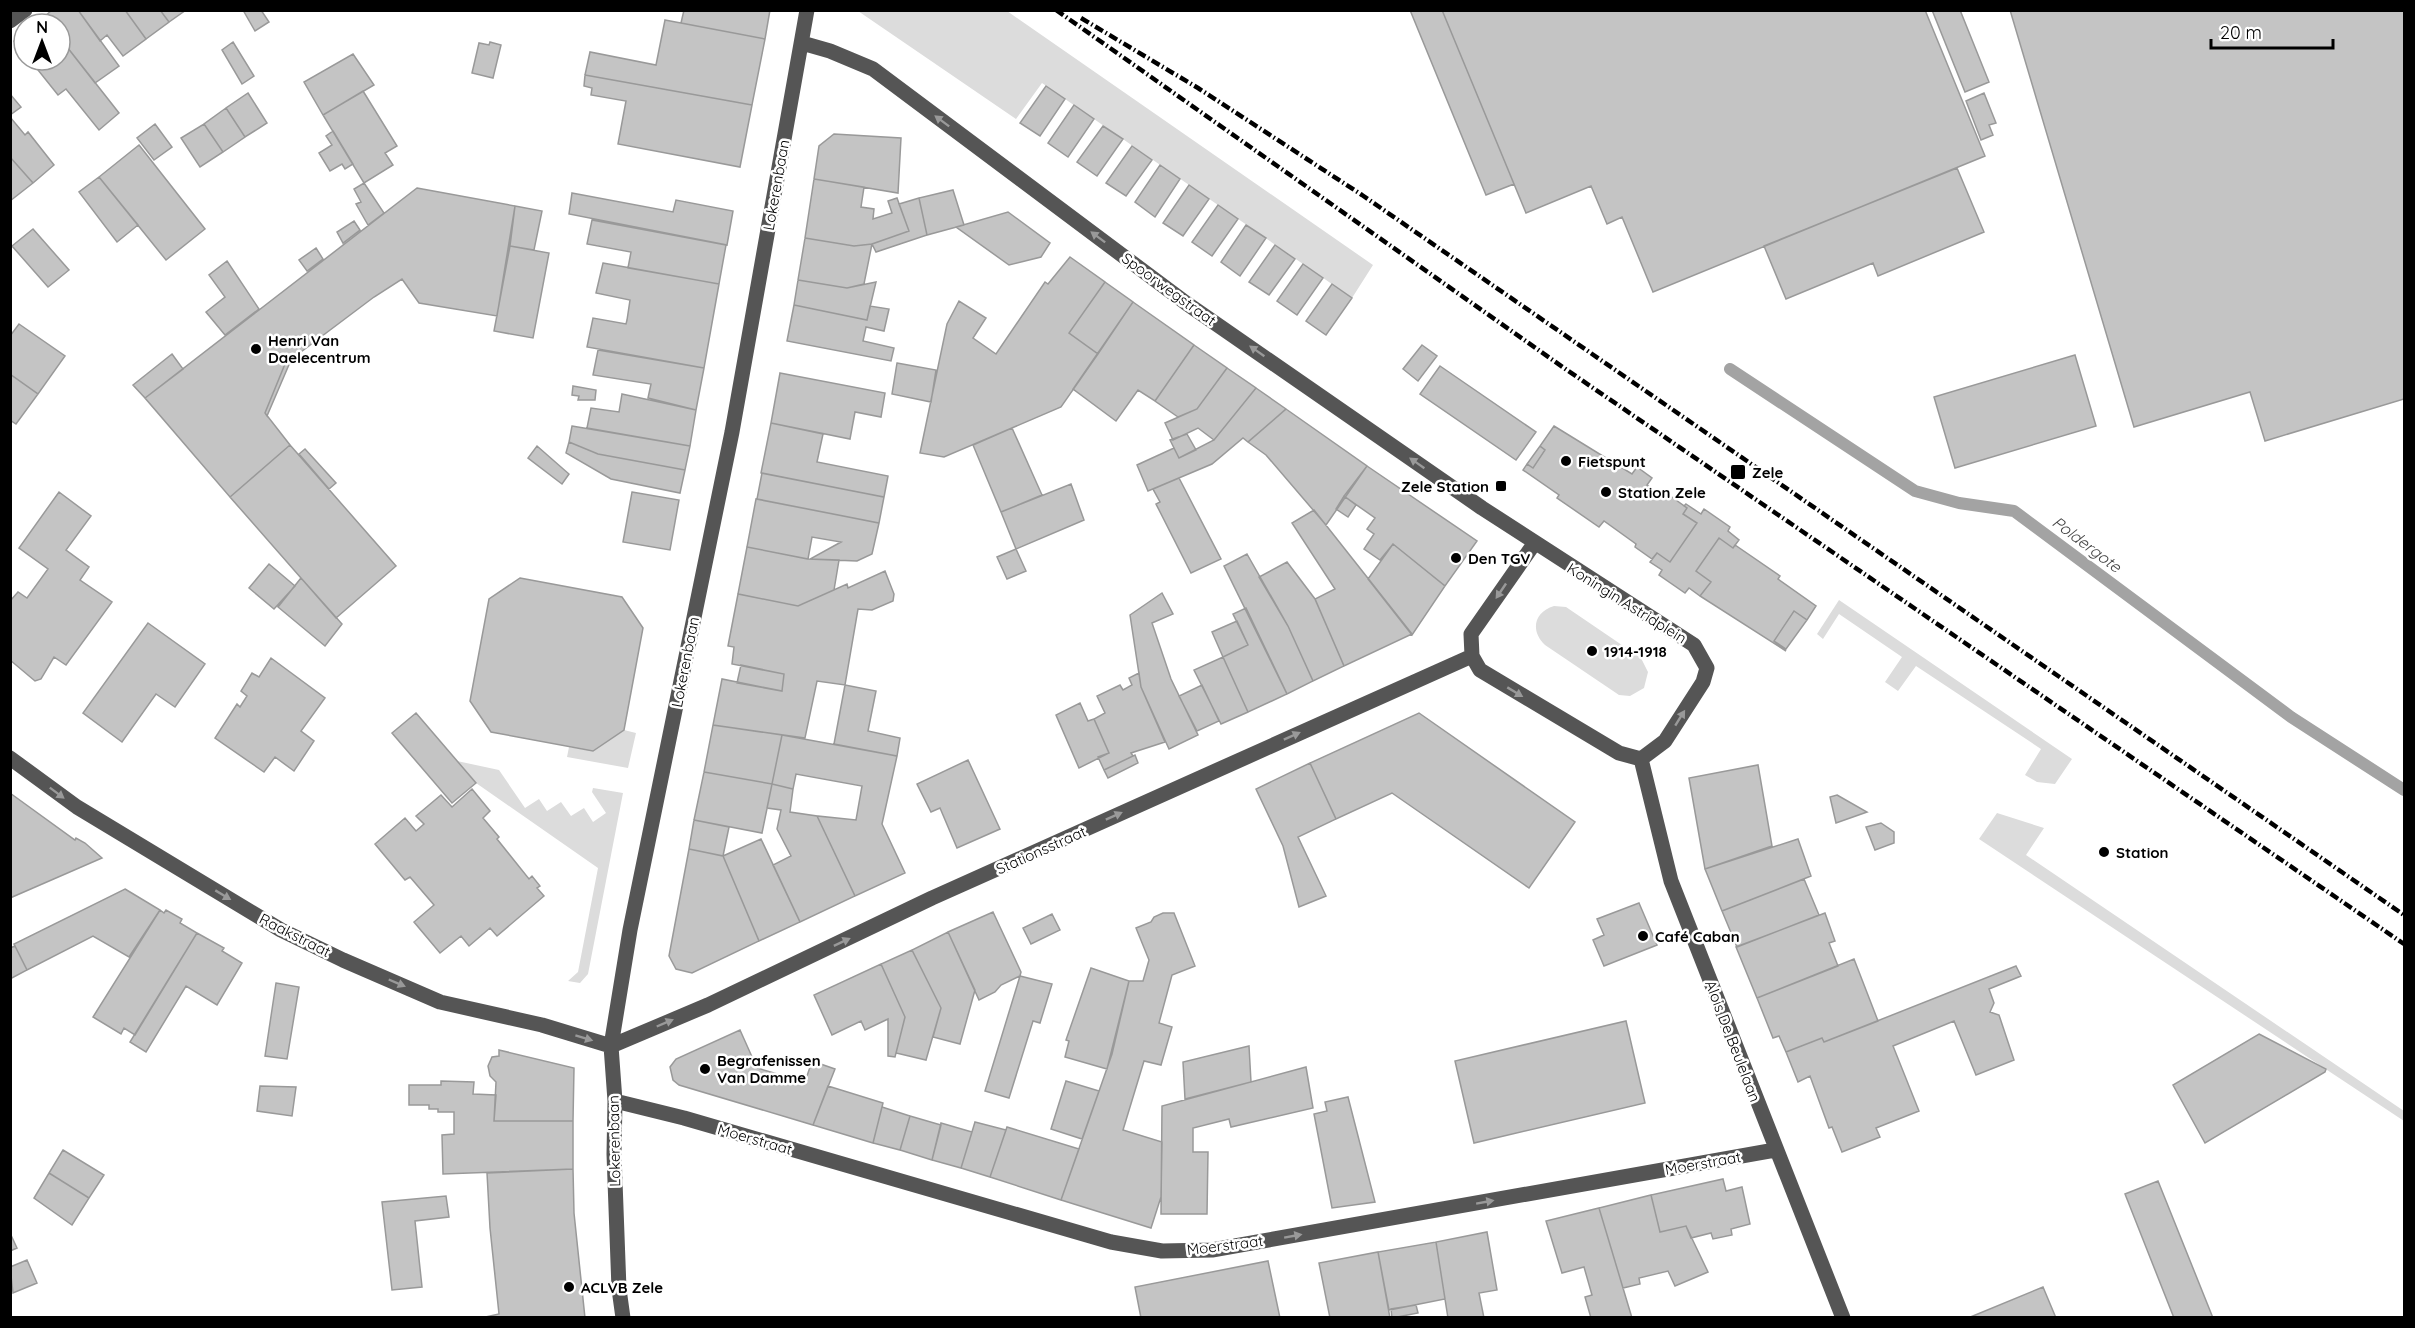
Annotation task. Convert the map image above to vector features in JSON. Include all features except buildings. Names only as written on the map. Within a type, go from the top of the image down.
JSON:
[{"type":"street","points":[[10,21],[25,10]]},
{"type":"street","name":"Lokerenbaan","points":[[623,1317],[619,1289],[615,1101],[611,1046],[630,930],[732,432],[807,10]]},
{"type":"street","name":"Spoorwegstraat","points":[[802,43],[830,51],[873,69],[1186,303],[1534,544]]},
{"type":"street","points":[[1534,544],[1472,634],[1472,656],[1480,670],[1619,753],[1641,759]]},
{"type":"street","name":"Koningin Astridplein","points":[[1534,544],[1694,645],[1707,668],[1703,682],[1665,741],[1641,759]]},
{"type":"street","name":"Stationsstraat","points":[[611,1046],[708,1005],[943,894],[1472,656]]},
{"type":"street","name":"Raakstraat","points":[[10,758],[77,807],[280,930],[332,955],[440,1002],[542,1025],[611,1046]]},
{"type":"street","name":"Alois De Beulelaan","points":[[1641,759],[1671,882],[1775,1150],[1844,1317]]},
{"type":"street","name":"Moerstraat","points":[[615,1101],[684,1118],[1111,1242],[1162,1251],[1212,1250],[1775,1150]]},
{"type":"shaded area","points":[[858,11],[1007,11],[1373,265],[1352,298],[1042,83],[1016,119]]},
{"type":"shaded area","points":[[1839,600],[2072,759],[2055,784],[2037,782],[2025,775],[2041,749],[1916,666],[1898,691],[1885,682],[1902,657],[1839,614],[1823,639],[1817,634]]},
{"type":"shaded area","points":[[1554,606],[1566,607],[1641,658],[1648,672],[1644,688],[1630,696],[1619,695],[1545,645],[1537,634],[1536,622],[1542,613]]},
{"type":"shaded area","points":[[624,730],[636,733],[628,768],[567,757],[569,747],[593,751]]},
{"type":"shaded area","points":[[457,761],[499,770],[525,808],[539,799],[547,811],[561,802],[571,816],[584,808],[593,822],[606,813],[592,792],[593,788],[623,793],[588,974],[580,983],[568,981],[578,972],[598,868],[476,783]]},
{"type":"shaded area","points":[[1997,813],[2044,828],[2026,855],[2404,1111],[2404,1121],[1979,839]]},
{"type":"waterway","name":"Poldergote","points":[[1730,369],[1915,491],[1959,503],[2014,511],[2291,717],[2404,790]]},
{"type":"railway","points":[[1056,10],[1564,368],[2404,944]]},
{"type":"railway","points":[[1081,18],[1198,88],[1362,195],[2404,915]]},
{"type":"place","name":"Henri Van Daelecentrum","points":[[256,349]]},
{"type":"place","name":"Fietspunt","points":[[1566,461]]},
{"type":"place","name":"Zele","points":[[1738,472]]},
{"type":"place","name":"Zele Station","points":[[1501,486]]},
{"type":"place","name":"Station Zele","points":[[1606,492]]},
{"type":"place","name":"Den TGV","points":[[1456,558]]},
{"type":"place","name":"1914-1918","points":[[1592,651]]},
{"type":"place","name":"Station","points":[[2104,852]]},
{"type":"place","name":"Café Caban","points":[[1643,936]]},
{"type":"place","name":"Begrafenissen Van Damme","points":[[705,1069]]},
{"type":"place","name":"ACLVB Zele","points":[[569,1287]]}]
